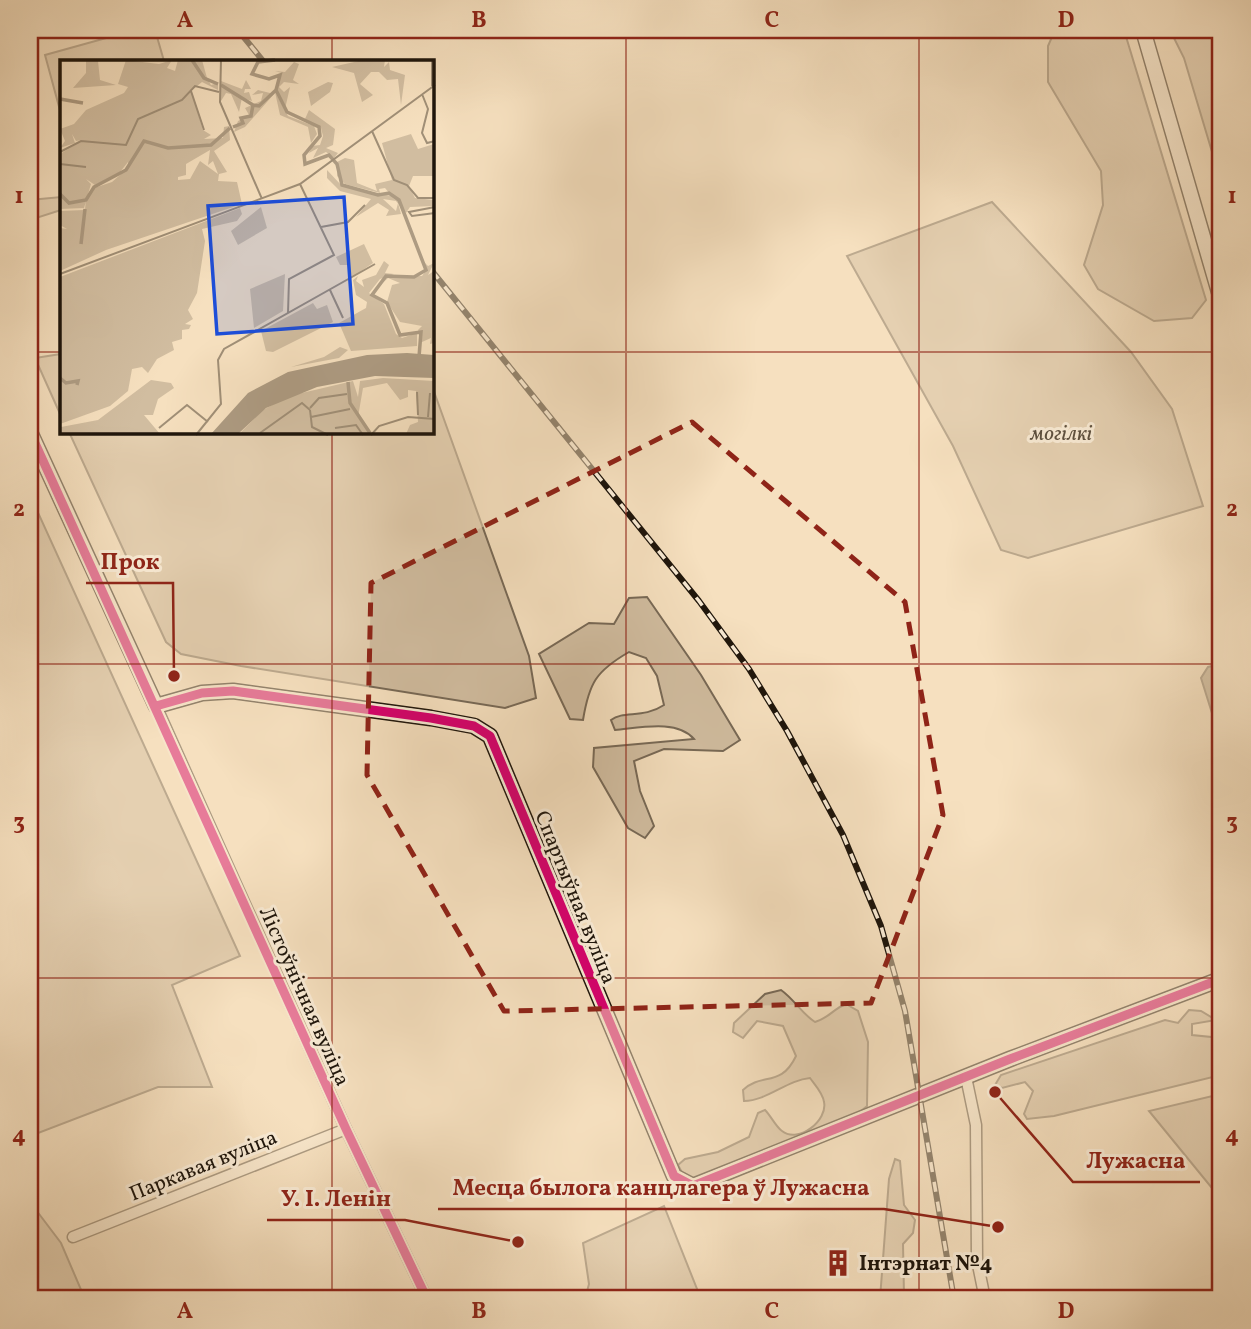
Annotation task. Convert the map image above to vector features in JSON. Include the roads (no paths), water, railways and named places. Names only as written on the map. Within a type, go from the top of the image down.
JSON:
[{"type":"street","points":[[1143,30],[1221,299]]},
{"type":"street","points":[[30,432],[156,706]]},
{"type":"street","name":"Спартыўная вуліца","points":[[156,706],[202,693],[233,691],[431,718],[474,726],[490,736],[674,1176],[693,1185],[966,1077]]},
{"type":"street","name":"Лістоўнічная вуліца","points":[[156,706],[346,1129],[427,1299]]},
{"type":"street","points":[[985,1299],[977,1260],[976,1125],[966,1077],[1221,979]]},
{"type":"street","name":"Паркавая вуліца","points":[[74,1237],[346,1129]]},
{"type":"railway","points":[[238,30],[262,60]]},
{"type":"railway","points":[[434,273],[699,601],[749,669],[787,731],[843,835],[881,926],[905,1011],[954,1299]]},
{"type":"place","name":"Прок","points":[[174,676]]},
{"type":"place","name":"Лужасна","points":[[995,1092]]},
{"type":"place","name":"Месца былога канцлагера ў Лужасна","points":[[998,1227]]},
{"type":"place","name":"У. І. Ленін","points":[[518,1242]]},
{"type":"place","name":"Інтэрнат №4","points":[[838,1263]]},
{"type":"park label","name":"могілкі","points":[[1061,433]]}]
